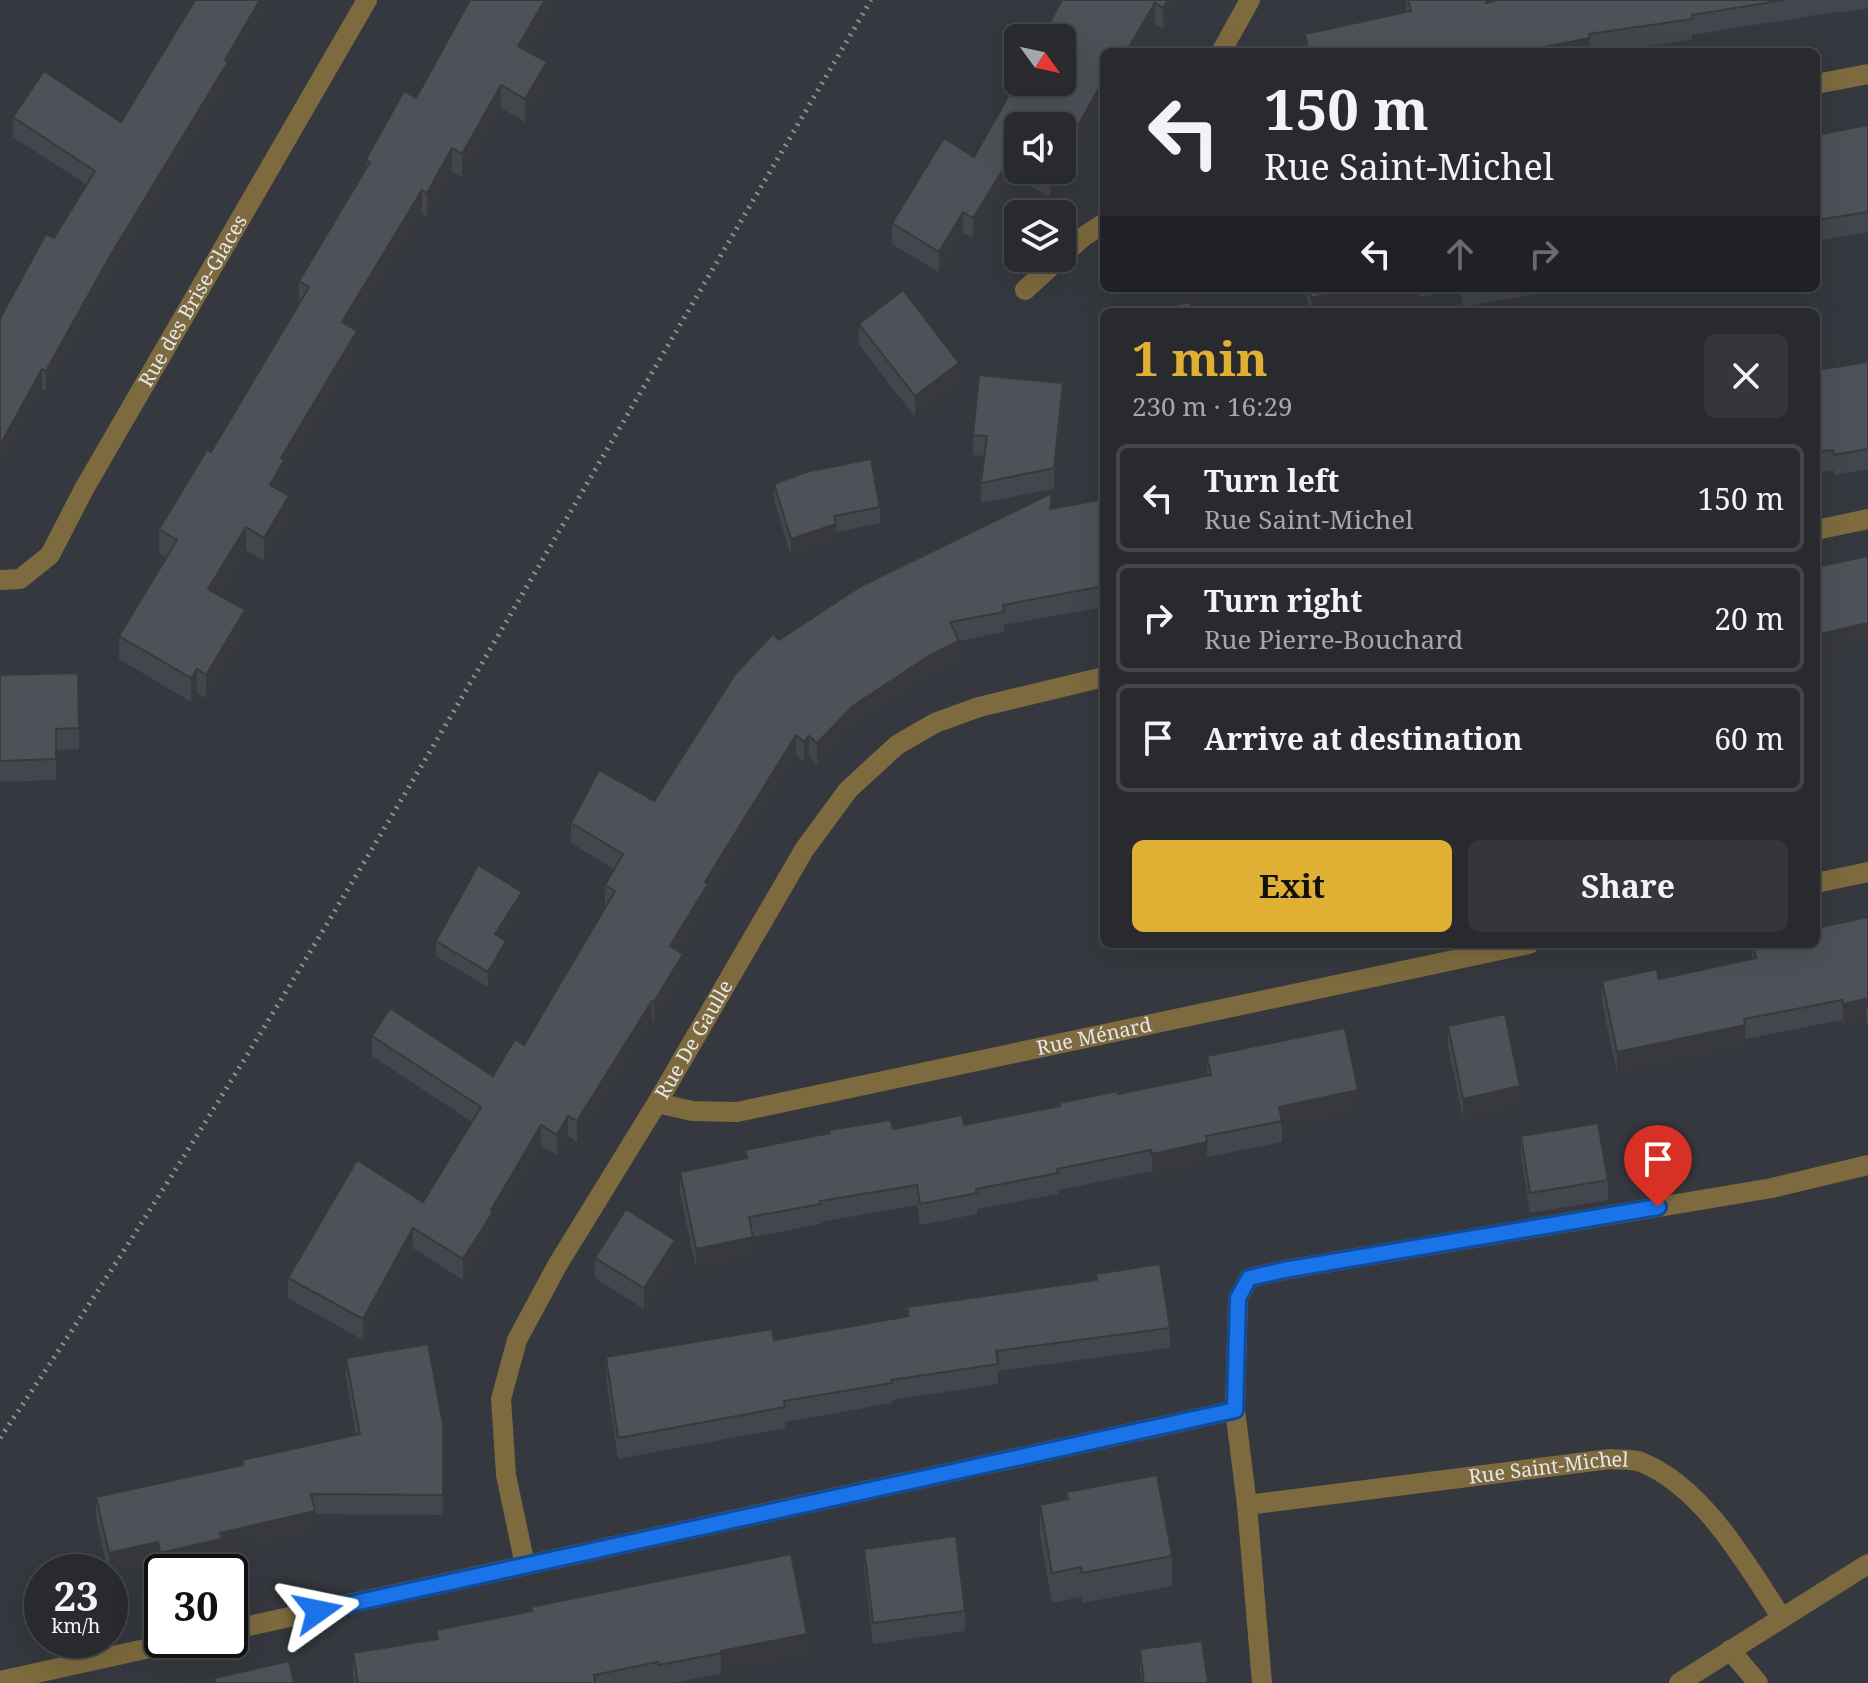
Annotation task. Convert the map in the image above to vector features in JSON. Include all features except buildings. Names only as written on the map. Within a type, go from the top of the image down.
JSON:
[{"type":"street","name":"Rue des Brise-Glaces","points":[[0,580],[20,579],[50,555],[84,489],[367,0]]},
{"type":"street","points":[[1223,48],[1250,0]]},
{"type":"street","points":[[1820,83],[1868,74]]},
{"type":"street","points":[[1076,245],[1100,226]]},
{"type":"street","points":[[1025,290],[1045,272]]},
{"type":"street","points":[[1820,529],[1868,519]]},
{"type":"street","name":"Rue De Gaulle","points":[[525,1565],[506,1475],[501,1399],[517,1340],[558,1264],[657,1103],[804,850],[848,790],[897,745],[935,723],[979,707],[1100,678]]},
{"type":"street","points":[[1820,882],[1868,872]]},
{"type":"street","name":"Rue Ménard","points":[[657,1103],[692,1111],[737,1112],[1510,948]]},
{"type":"street","points":[[1262,1683],[1247,1505],[1235,1410],[1238,1298],[1249,1278],[1772,1188],[1868,1165]]},
{"type":"street","points":[[248,1626],[1235,1410]]},
{"type":"street","name":"Rue Saint-Michel","points":[[1247,1505],[1610,1459],[1637,1461],[1684,1488],[1736,1549],[1781,1617]]},
{"type":"street","points":[[1679,1683],[1868,1564]]},
{"type":"street","points":[[0,1681],[144,1649]]},
{"type":"street","points":[[1730,1650],[1758,1683]]},
{"type":"path","points":[[0,1438],[71,1334],[241,1066],[395,812],[871,0]]},
{"type":"route","points":[[318,1611],[1235,1410],[1238,1298],[1249,1278],[1658,1207]]}]
